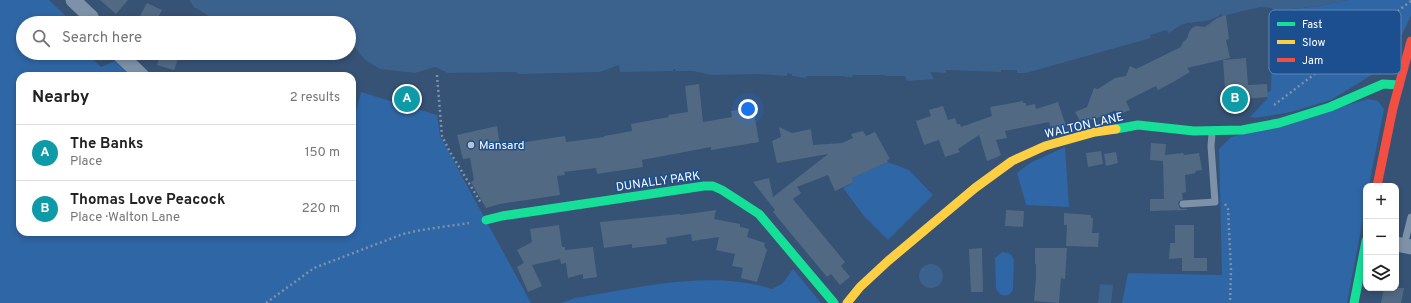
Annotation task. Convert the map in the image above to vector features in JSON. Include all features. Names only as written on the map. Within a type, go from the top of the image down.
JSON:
[{"type":"main road","points":[[1378,183],[1399,85],[1411,41]]},
{"type":"main road","name":"WALTON LANE","points":[[847,303],[860,287],[888,261],[976,188],[1012,161],[1045,146],[1095,132],[1138,125],[1194,131],[1242,130],[1279,123],[1330,107],[1383,84],[1399,85]]},
{"type":"main road","name":"DUNALLY PARK","points":[[488,220],[704,186],[713,186],[722,190],[759,214],[834,303]]},
{"type":"main road","points":[[1354,303],[1363,255]]},
{"type":"street","points":[[73,0],[90,16]]},
{"type":"street","points":[[125,60],[138,72]]},
{"type":"lane","points":[[1183,204],[1215,202],[1211,146],[1213,131]]},
{"type":"lane","points":[[1404,245],[1411,217]]},
{"type":"path","points":[[1399,10],[1411,1]]},
{"type":"path","points":[[1273,106],[1315,74]]},
{"type":"path","points":[[266,303],[314,268],[403,234],[488,220],[442,136],[437,75]]},
{"type":"path","points":[[1215,194],[1228,209],[1231,270],[1230,303]]},
{"type":"shaded area","points":[[0,0],[49,0],[66,16],[16,16],[16,60],[94,60],[101,67],[115,61],[126,72],[16,72],[16,236],[356,236],[356,112],[361,92],[437,115],[440,136],[531,303],[0,303]]},
{"type":"shaded area","points":[[189,0],[1348,0],[1320,6],[1282,10],[1273,10],[1272,8],[1260,7],[1222,16],[1221,14],[1207,21],[1182,25],[1168,33],[1167,30],[1150,35],[1151,38],[1026,73],[1017,73],[1017,70],[1001,70],[1001,72],[946,70],[946,73],[930,72],[934,79],[907,81],[905,76],[885,75],[853,75],[852,77],[806,76],[806,78],[792,76],[792,74],[787,73],[787,76],[757,74],[712,75],[693,71],[676,71],[675,69],[673,69],[673,71],[620,72],[619,65],[600,72],[519,74],[516,72],[448,73],[435,67],[415,73],[380,69],[365,60],[356,49],[356,16],[209,16],[194,7]]},
{"type":"shaded area","points":[[1348,0],[1411,0],[1411,16],[1401,37],[1401,10],[1282,10],[1320,6]]},
{"type":"shaded area","points":[[1271,74],[1372,74],[1331,100],[1291,112],[1255,118],[1250,117],[1267,99],[1268,92],[1271,91]]},
{"type":"shaded area","points":[[1368,99],[1378,101],[1384,109],[1370,183],[1363,183],[1363,220],[1347,303],[1122,303],[1128,273],[1222,275],[1219,149],[1231,137]]},
{"type":"shaded area","points":[[1065,147],[1069,207],[1026,205],[1017,173],[1030,163]]},
{"type":"shaded area","points":[[888,162],[909,170],[933,195],[888,240],[864,216],[843,188],[854,182],[852,178]]},
{"type":"shaded area","points":[[1002,252],[1010,254],[1014,261],[1013,290],[1006,295],[1000,294],[996,289],[995,258]]},
{"type":"shaded area","points":[[931,264],[939,268],[943,276],[939,284],[931,288],[923,284],[919,276],[923,268]]},
{"type":"shaded area","points":[[793,269],[821,303],[561,303],[575,298],[648,285],[699,280],[748,283],[772,289],[783,283]]},
{"type":"shaded area","points":[[1100,284],[1113,285],[1111,303],[1098,303]]},
{"type":"building","points":[[100,0],[128,0],[116,14]]},
{"type":"building","points":[[147,3],[162,10],[159,16],[140,16]]},
{"type":"building","points":[[1226,15],[1229,39],[1226,40],[1230,58],[1187,68],[1190,72],[1175,81],[1158,90],[1156,86],[1126,101],[1130,110],[1118,115],[1115,110],[1103,116],[1081,123],[1075,112],[1087,107],[1094,88],[1098,89],[1115,78],[1126,76],[1130,66],[1136,69],[1181,47],[1192,28],[1196,26],[1205,27],[1217,18]]},
{"type":"building","points":[[1246,58],[1248,85],[1267,84],[1268,97],[1229,100],[1228,88],[1225,89],[1223,60]]},
{"type":"building","points":[[159,60],[178,60],[174,70],[157,65]]},
{"type":"building","points":[[699,84],[703,122],[732,117],[731,111],[753,107],[759,142],[711,150],[711,147],[642,160],[643,167],[597,174],[596,168],[564,172],[565,175],[557,176],[560,195],[500,204],[486,208],[471,182],[474,180],[470,158],[463,159],[457,135],[497,126],[500,146],[565,136],[566,142],[604,137],[632,131],[631,124],[688,112],[685,86]]},
{"type":"building","points":[[1023,101],[1023,103],[1026,103],[1026,106],[1035,104],[1036,109],[1058,102],[1066,126],[1052,131],[1049,122],[1005,131],[1007,138],[996,140],[1001,155],[987,161],[979,135],[958,149],[960,152],[945,157],[939,140],[924,145],[916,121],[931,116],[929,110],[943,106],[948,120],[955,118],[957,124],[960,124],[961,127],[992,116],[990,107]]},
{"type":"building","points":[[779,127],[792,133],[811,129],[813,145],[842,143],[853,138],[851,134],[863,131],[866,136],[875,132],[890,159],[887,160],[888,162],[852,178],[854,182],[835,191],[828,175],[797,187],[801,193],[793,199],[845,262],[841,266],[850,277],[840,285],[831,274],[827,277],[773,212],[775,210],[753,182],[769,178],[773,197],[828,154],[777,163],[772,141],[781,137]]},
{"type":"building","points":[[1151,143],[1166,144],[1165,155],[1199,153],[1202,170],[1185,175],[1186,192],[1182,193],[1183,199],[1178,202],[1181,209],[1187,210],[1150,211],[1150,199],[1164,199],[1163,161],[1150,160]]},
{"type":"building","points":[[1101,151],[1103,164],[1088,167],[1086,153]]},
{"type":"building","points":[[1116,152],[1118,163],[1106,166],[1104,154]]},
{"type":"building","points":[[716,210],[714,219],[740,224],[740,227],[749,229],[747,237],[765,243],[764,246],[767,250],[757,282],[741,278],[743,268],[732,266],[735,254],[716,250],[719,237],[692,241],[691,234],[666,238],[667,244],[632,248],[632,244],[604,248],[600,222],[680,215]]},
{"type":"building","points":[[1006,210],[1024,211],[1023,227],[1005,226]]},
{"type":"building","points":[[1064,213],[1091,215],[1091,218],[1093,218],[1092,233],[1099,233],[1098,247],[1066,246],[1067,225],[1064,225]]},
{"type":"building","points":[[559,225],[562,247],[565,247],[565,250],[593,247],[597,277],[583,279],[583,274],[568,278],[566,263],[561,264],[560,259],[532,265],[542,286],[528,292],[517,267],[524,263],[517,250],[532,242],[530,229]]},
{"type":"building","points":[[1175,225],[1194,225],[1194,258],[1207,258],[1207,271],[1182,271],[1182,258],[1169,259],[1170,243],[1175,243]]},
{"type":"building","points":[[982,248],[983,292],[971,292],[969,249]]},
{"type":"building","points":[[1035,248],[1067,248],[1065,279],[1061,278],[1059,303],[1034,301],[1036,278]]},
{"type":"building","points":[[1399,288],[1404,288],[1401,303],[1381,303],[1383,291],[1399,291]]},
{"type":"traffic: fast","points":[[1116,129],[1138,125],[1194,131],[1242,130],[1279,123],[1330,107],[1383,84],[1399,85]]},
{"type":"traffic: fast","points":[[486,220],[502,216],[704,186],[713,186],[722,190],[759,214],[834,303]]},
{"type":"traffic: fast","points":[[1354,303],[1363,255]]},
{"type":"traffic: slow","points":[[847,303],[860,287],[888,261],[975,188],[1012,161],[1045,146],[1095,132],[1116,129]]},
{"type":"traffic: jam","points":[[1378,183],[1393,108],[1411,41]]},
{"type":"place","name":"The Banks","points":[[407,99]]},
{"type":"place","name":"Thomas Love Peacock","points":[[1235,99]]},
{"type":"place","name":"Mansard","points":[[471,145]]}]
